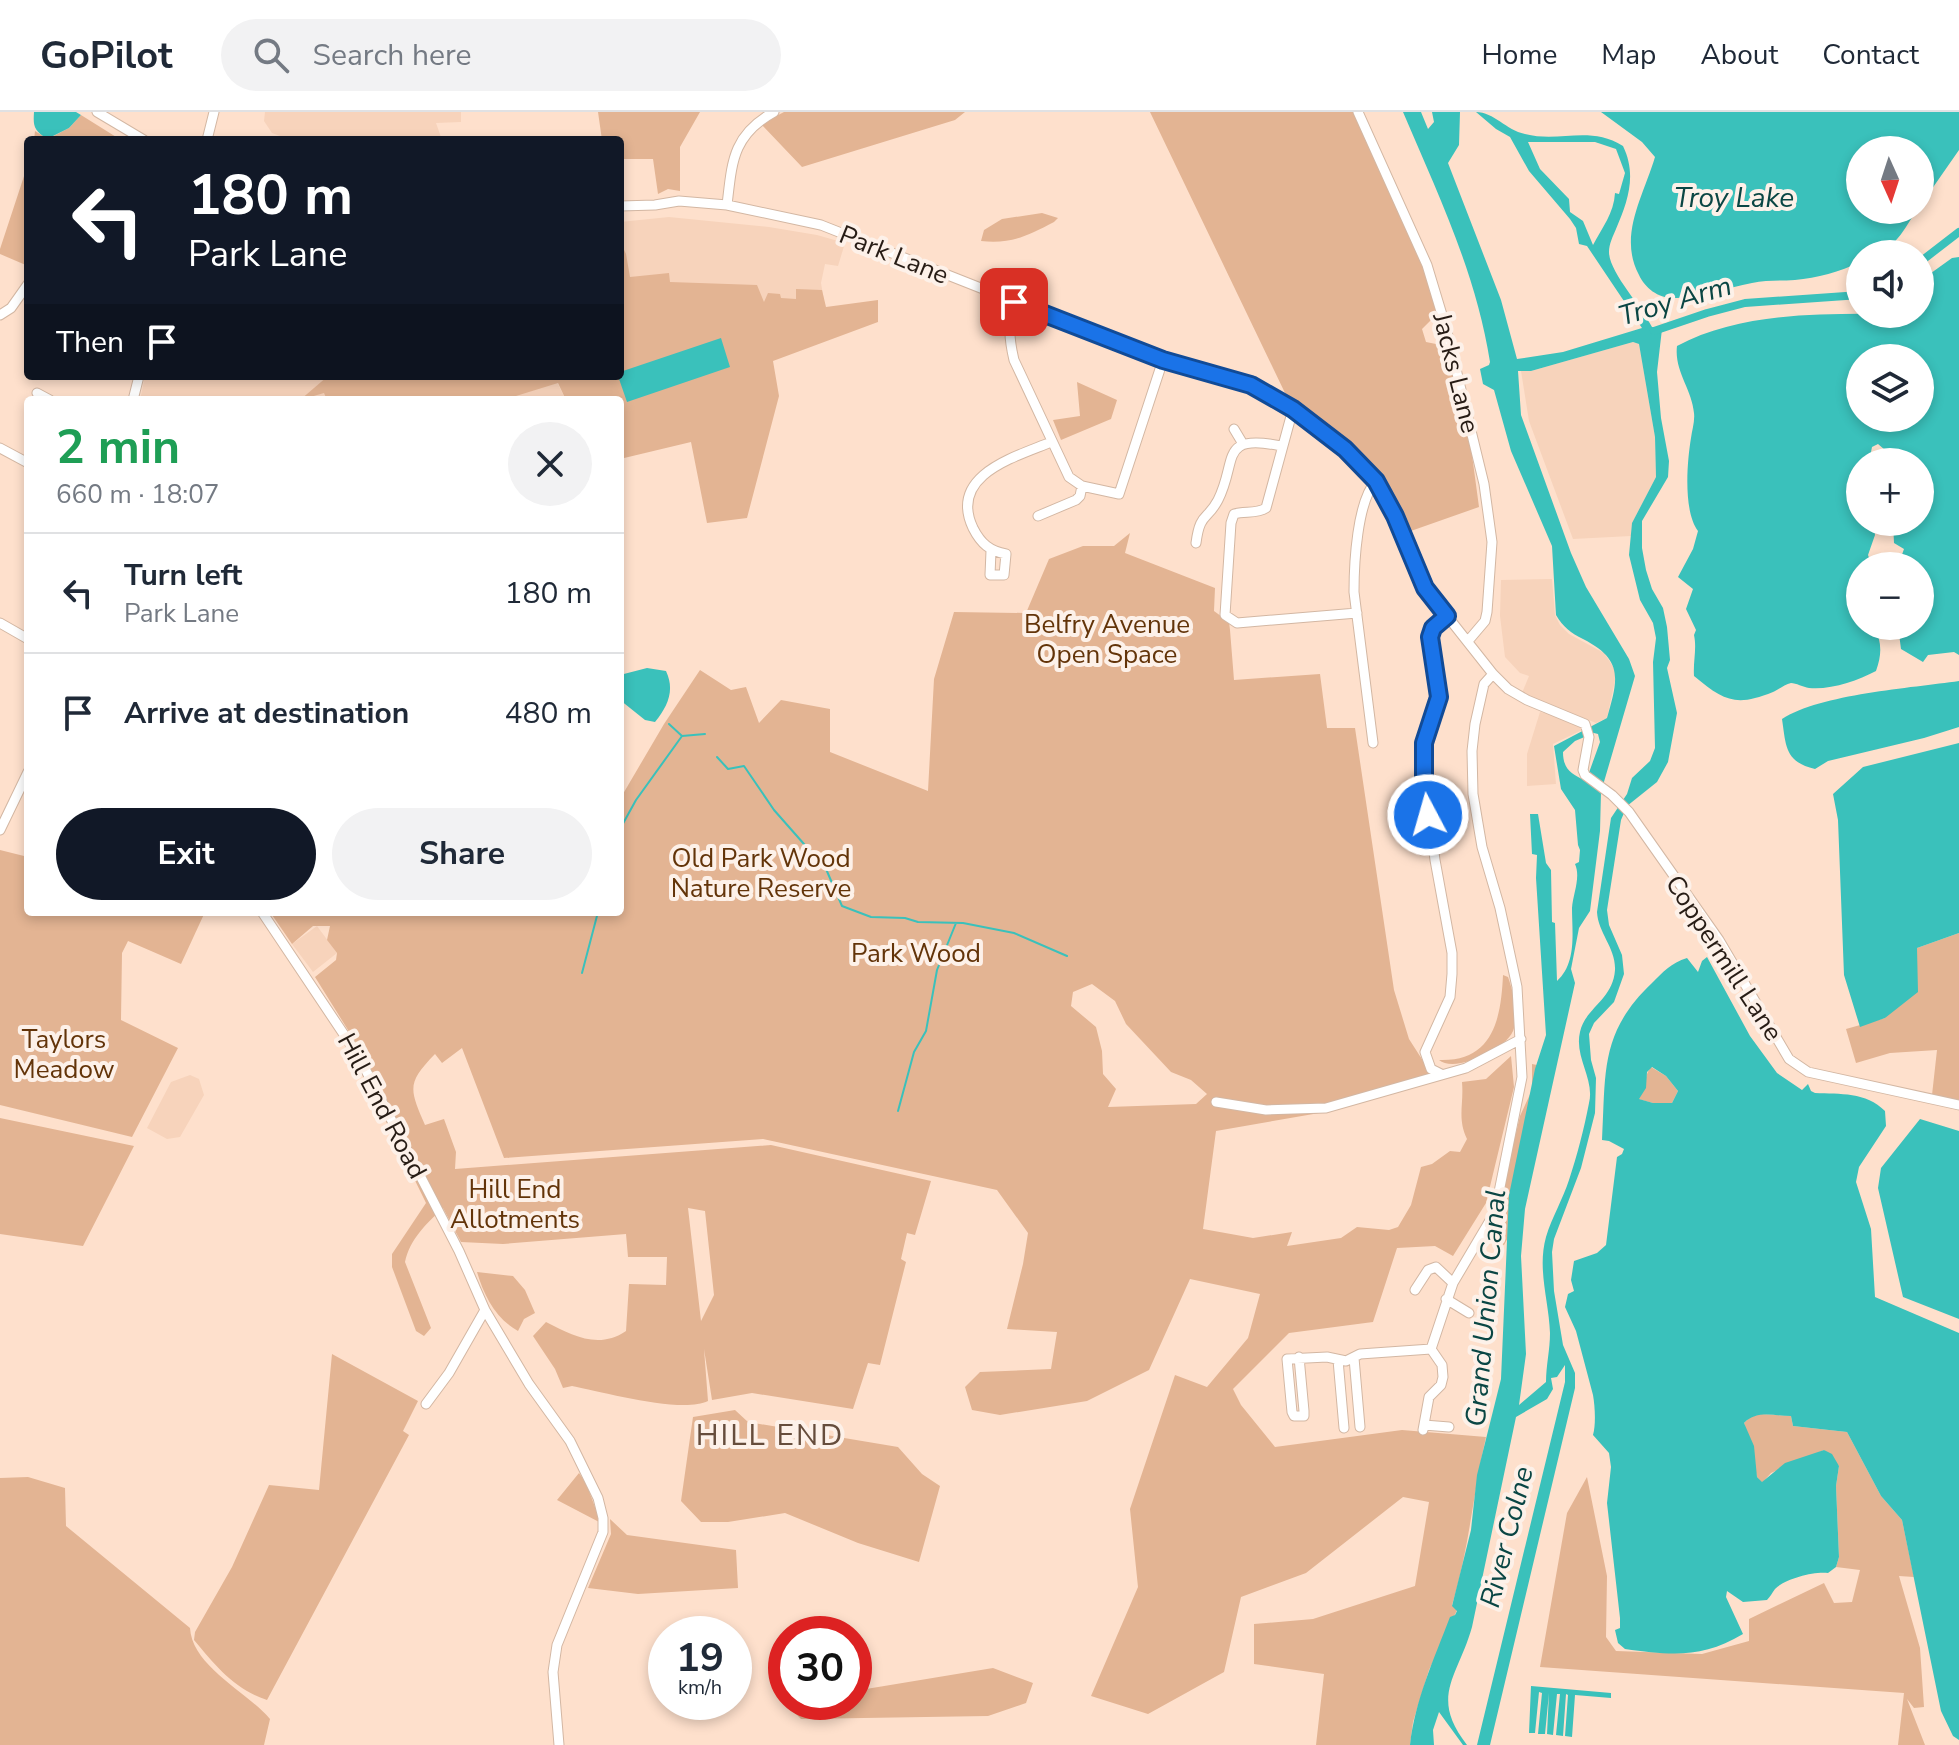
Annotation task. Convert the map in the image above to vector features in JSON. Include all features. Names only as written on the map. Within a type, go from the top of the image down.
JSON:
[{"type":"street","points":[[97,112],[137,136]]},
{"type":"street","points":[[208,136],[214,112]]},
{"type":"street","points":[[727,205],[737,148],[759,120],[774,112]]},
{"type":"street","name":"Jacks Lane","points":[[1358,112],[1427,265],[1446,328],[1484,484],[1492,542],[1487,612],[1485,621],[1468,641]]},
{"type":"street","name":"Park Lane","points":[[624,206],[679,201],[727,205],[821,225],[1163,360],[1251,385],[1293,409],[1345,449],[1376,481],[1395,516],[1425,588],[1493,674],[1508,689],[1527,700],[1573,718]]},
{"type":"street","points":[[0,315],[11,308],[24,290]]},
{"type":"street","points":[[1014,302],[1009,340],[1014,360],[1069,477],[1082,486],[1119,494],[1163,360]]},
{"type":"street","points":[[37,393],[43,396]]},
{"type":"street","points":[[1293,409],[1266,508],[1260,512],[1234,514],[1231,523],[1225,615],[1237,623],[1357,613]]},
{"type":"street","points":[[1234,429],[1243,444]]},
{"type":"street","points":[[991,551],[977,536],[970,521],[969,502],[976,484],[993,467],[1051,442]]},
{"type":"street","points":[[1196,543],[1202,517],[1218,500],[1233,454],[1243,444],[1281,446]]},
{"type":"street","points":[[0,448],[24,461]]},
{"type":"street","points":[[1373,743],[1354,575],[1364,504],[1376,481]]},
{"type":"street","points":[[1038,516],[1076,500],[1082,486]]},
{"type":"street","points":[[1441,1074],[1431,1069],[1425,1052],[1450,997],[1452,953],[1432,845],[1424,777],[1424,743],[1439,697],[1430,637],[1433,628],[1447,616]]},
{"type":"street","points":[[0,623],[24,637]]},
{"type":"street","points":[[1431,1349],[1453,1283],[1495,1212],[1522,1077],[1517,987],[1500,908],[1482,847],[1473,794],[1475,724],[1484,684],[1493,674]]},
{"type":"street","name":"Coppermill Lane","points":[[1573,718],[1588,732],[1585,775],[1628,810],[1719,940],[1789,1059],[1808,1072],[1959,1105]]},
{"type":"street","points":[[0,830],[24,780]]},
{"type":"street","name":"Hill End Road","points":[[265,916],[359,1057],[459,1251],[485,1310],[522,1374],[570,1441],[598,1498],[603,1532],[557,1645],[553,1672],[559,1745]]},
{"type":"street","points":[[1216,1102],[1266,1110],[1326,1108],[1466,1068],[1521,1039]]},
{"type":"street","points":[[1415,1290],[1428,1270],[1436,1267],[1453,1283]]},
{"type":"street","points":[[1446,1299],[1469,1313]]},
{"type":"street","points":[[426,1404],[449,1373],[485,1310]]},
{"type":"street","points":[[1295,1358],[1304,1411],[1304,1416],[1299,1418],[1294,1416],[1285,1361],[1295,1358],[1327,1357],[1338,1360],[1360,1354],[1431,1349]]},
{"type":"street","points":[[1431,1349],[1442,1365],[1443,1377],[1441,1385],[1429,1397],[1424,1427],[1449,1427]]},
{"type":"street","points":[[1354,1358],[1360,1427]]},
{"type":"street","points":[[1338,1360],[1344,1428]]},
{"type":"shaded area","points":[[265,112],[461,112],[461,122],[436,123],[441,136],[280,136],[272,133],[264,121]]},
{"type":"shaded area","points":[[669,217],[769,227],[845,243],[838,266],[825,264],[821,283],[825,307],[655,356],[624,349],[624,222]]},
{"type":"shaded area","points":[[1633,342],[1639,344],[1655,437],[1656,477],[1632,523],[1631,536],[1573,539],[1529,421],[1521,371],[1531,371]]},
{"type":"shaded area","points":[[144,380],[556,380],[564,396],[141,396]]},
{"type":"shaded area","points":[[1552,579],[1555,615],[1560,625],[1569,634],[1604,653],[1614,668],[1616,676],[1607,718],[1596,723],[1522,693],[1529,676],[1520,673],[1505,657],[1500,616],[1501,580]]},
{"type":"shaded area","points":[[1540,712],[1577,720],[1582,730],[1553,744],[1556,784],[1527,786],[1527,754]]},
{"type":"shaded area","points":[[317,926],[337,953],[313,972],[292,944]]},
{"type":"shaded area","points":[[190,1075],[199,1079],[204,1095],[180,1137],[167,1139],[147,1128],[171,1082]]},
{"type":"green space","points":[[598,112],[700,112],[680,147],[680,191],[668,189],[658,194],[653,159],[624,159],[624,136],[601,136]]},
{"type":"green space","points":[[784,112],[965,112],[955,120],[802,167],[761,124]]},
{"type":"green space","points":[[1150,112],[1358,112],[1427,277],[1437,314],[1422,329],[1426,342],[1446,346],[1472,455],[1479,507],[1408,532],[1378,472],[1343,439],[1285,393]]},
{"type":"green space","points":[[81,115],[115,136],[54,136],[69,128]]},
{"type":"green space","points":[[24,176],[24,264],[0,254]]},
{"type":"green space","points":[[1042,213],[1058,218],[1019,238],[981,241],[984,230],[1002,219]]},
{"type":"green space","points":[[624,250],[630,277],[669,273],[670,282],[757,285],[764,302],[768,293],[796,299],[796,289],[822,290],[826,307],[878,300],[878,322],[773,361],[779,396],[747,518],[707,523],[691,442],[624,458],[624,396],[564,396],[558,383],[516,396],[325,396],[324,393],[305,396],[323,380],[624,380]]},
{"type":"green space","points":[[1077,382],[1117,400],[1111,419],[1061,440],[1053,420],[1080,416]]},
{"type":"green space","points":[[1130,533],[1125,553],[1215,588],[1214,611],[1229,622],[1234,680],[1320,674],[1327,728],[1355,728],[1394,990],[1409,1039],[1434,1078],[1325,1112],[1216,1131],[1203,1229],[1253,1238],[1292,1232],[1287,1246],[1341,1238],[1357,1227],[1389,1230],[1398,1227],[1411,1205],[1421,1167],[1432,1164],[1450,1151],[1460,1152],[1467,1139],[1462,1118],[1462,1082],[1486,1079],[1511,1056],[1514,1087],[1486,1203],[1453,1256],[1435,1246],[1397,1248],[1373,1322],[1289,1333],[1233,1389],[1241,1405],[1275,1447],[1402,1430],[1486,1437],[1463,1563],[1452,1605],[1457,1610],[1429,1670],[1413,1722],[1410,1745],[1316,1745],[1324,1674],[1254,1664],[1254,1624],[1313,1619],[1415,1586],[1429,1502],[1403,1497],[1306,1573],[1241,1597],[1224,1672],[1148,1714],[1091,1696],[1138,1587],[1130,1509],[1175,1375],[1207,1387],[1248,1338],[1260,1294],[1190,1279],[1149,1370],[1087,1401],[1000,1415],[972,1410],[965,1387],[980,1372],[1051,1369],[1057,1332],[1007,1329],[1028,1233],[997,1190],[763,1139],[504,1158],[462,1048],[442,1063],[435,1054],[419,1072],[414,1086],[416,1102],[425,1125],[444,1119],[456,1152],[455,1169],[771,1145],[931,1181],[915,1235],[907,1233],[901,1259],[906,1262],[880,1365],[868,1363],[853,1409],[752,1393],[712,1400],[704,1349],[708,1401],[662,1404],[572,1386],[563,1388],[555,1369],[533,1336],[546,1322],[585,1338],[616,1337],[626,1331],[629,1284],[666,1285],[667,1257],[628,1257],[626,1234],[503,1244],[461,1242],[443,1208],[415,1239],[405,1262],[431,1328],[424,1336],[416,1331],[392,1267],[392,1254],[426,1203],[360,1068],[358,1046],[315,977],[336,960],[337,953],[327,940],[330,926],[313,926],[292,944],[273,916],[624,916],[624,792],[700,670],[731,690],[746,687],[759,723],[781,700],[830,709],[830,752],[928,791],[934,679],[954,612],[1026,613],[1049,559],[1083,546],[1114,546]],"holes":[[[1092,984],[1115,1001],[1126,1024],[1171,1072],[1191,1080],[1207,1094],[1196,1104],[1108,1107],[1116,1089],[1103,1074],[1096,1027],[1071,1006],[1073,992]],[[688,1208],[705,1211],[714,1295],[701,1321]]]},
{"type":"green space","name":"Taylors Meadow","points":[[0,850],[24,856],[24,916],[203,916],[181,964],[128,941],[122,953],[121,1020],[178,1048],[132,1137],[0,1105]]},
{"type":"green space","points":[[1959,933],[1959,1103],[1932,1095],[1937,1050],[1890,1053],[1856,1063],[1846,1029],[1885,1018],[1917,948]]},
{"type":"green space","points":[[1503,975],[1508,977],[1514,1002],[1515,1022],[1510,1036],[1481,1057],[1457,1064],[1439,1060],[1457,1059],[1472,1054],[1482,1046],[1496,1022]]},
{"type":"green space","points":[[1532,1064],[1537,1065],[1542,1097],[1515,1225],[1504,1245],[1491,1239],[1520,1116],[1532,1090]]},
{"type":"green space","points":[[1651,1067],[1666,1076],[1678,1091],[1672,1103],[1638,1099]]},
{"type":"green space","points":[[0,1118],[134,1146],[83,1246],[0,1234]]},
{"type":"green space","points":[[477,1272],[513,1276],[525,1290],[535,1313],[524,1319],[518,1331],[503,1320],[492,1306]]},
{"type":"green space","points":[[332,1354],[418,1401],[403,1431],[409,1435],[267,1700],[245,1690],[226,1676],[194,1640],[195,1632],[232,1567],[269,1485],[319,1490]]},
{"type":"green space","points":[[735,1410],[748,1422],[898,1447],[922,1474],[940,1486],[919,1562],[858,1543],[785,1513],[728,1522],[701,1522],[681,1501],[693,1417]]},
{"type":"green space","points":[[1761,1414],[1791,1416],[1793,1426],[1847,1432],[1881,1496],[1902,1520],[1914,1577],[1899,1576],[1920,1648],[1924,1707],[1914,1708],[1907,1699],[1925,1745],[1898,1745],[1904,1693],[1540,1667],[1567,1513],[1587,1477],[1607,1576],[1606,1637],[1616,1651],[1702,1654],[1749,1641],[1749,1619],[1824,1583],[1834,1603],[1852,1602],[1860,1570],[1836,1567],[1839,1557],[1836,1486],[1839,1466],[1824,1450],[1771,1473],[1762,1483],[1757,1477],[1744,1423],[1750,1417]]},
{"type":"green space","points":[[579,1473],[586,1483],[601,1523],[557,1500]]},
{"type":"green space","points":[[28,1477],[65,1488],[66,1526],[190,1628],[193,1642],[210,1666],[270,1719],[264,1745],[0,1745],[0,1478]]},
{"type":"green space","points":[[610,1519],[627,1535],[736,1550],[738,1588],[638,1594],[588,1588],[611,1534]]},
{"type":"green space","points":[[993,1668],[1033,1683],[1026,1703],[988,1716],[872,1718],[872,1688]]},
{"type":"water","points":[[34,112],[76,112],[81,115],[69,128],[53,136],[39,133]]},
{"type":"water","points":[[1403,112],[1421,112],[1428,129],[1434,122],[1432,112],[1460,112],[1459,145],[1448,163],[1501,300],[1517,359],[1563,352],[1642,328],[1587,246],[1579,244],[1576,228],[1529,171],[1510,137],[1476,112],[1489,115],[1525,134],[1550,137],[1586,135],[1623,146],[1630,167],[1629,188],[1610,243],[1610,260],[1652,327],[1662,329],[1657,372],[1669,461],[1668,477],[1642,521],[1642,548],[1652,589],[1663,608],[1670,660],[1667,668],[1677,713],[1668,762],[1657,782],[1627,806],[1621,820],[1607,910],[1609,925],[1622,955],[1624,974],[1614,1002],[1594,1023],[1589,1034],[1596,1078],[1595,1113],[1581,1168],[1552,1252],[1554,1291],[1563,1345],[1575,1373],[1575,1388],[1490,1745],[1477,1745],[1565,1382],[1565,1365],[1557,1377],[1551,1378],[1553,1389],[1547,1399],[1516,1417],[1472,1627],[1454,1673],[1448,1699],[1456,1728],[1467,1745],[1463,1745],[1439,1712],[1433,1730],[1434,1745],[1410,1745],[1426,1680],[1450,1617],[1457,1611],[1452,1606],[1471,1530],[1477,1475],[1501,1379],[1509,1195],[1535,1069],[1546,1035],[1537,855],[1532,854],[1530,814],[1538,814],[1546,863],[1551,870],[1557,981],[1571,956],[1572,908],[1577,880],[1575,864],[1579,862],[1580,850],[1575,810],[1561,789],[1554,746],[1607,718],[1615,681],[1612,663],[1606,655],[1568,629],[1556,615],[1552,546],[1511,451],[1494,390],[1483,384],[1480,369],[1490,362],[1466,265]],"holes":[[[1528,142],[1595,142],[1616,149],[1625,173],[1619,194],[1615,193],[1610,214],[1593,245],[1583,221],[1570,212],[1569,199],[1540,169]],[[1633,342],[1639,344],[1655,437],[1656,477],[1632,523],[1629,555],[1640,600],[1653,623],[1656,638],[1653,662],[1655,748],[1650,761],[1632,778],[1627,794],[1611,818],[1597,912],[1600,927],[1613,955],[1615,970],[1609,989],[1587,1016],[1580,1032],[1580,1050],[1590,1094],[1572,1171],[1548,1230],[1544,1249],[1543,1273],[1550,1333],[1546,1382],[1519,1405],[1526,1354],[1521,1256],[1525,1209],[1575,983],[1571,969],[1579,928],[1590,911],[1600,831],[1601,792],[1635,676],[1629,659],[1586,587],[1571,553],[1521,415],[1518,371],[1531,371]],[[1598,734],[1600,742],[1586,781],[1572,773],[1564,763],[1563,752],[1575,741]]]},
{"type":"water","name":"Troy Lake","points":[[1601,112],[1959,112],[1959,150],[1934,186],[1934,136],[1846,136],[1846,224],[1907,224],[1896,240],[1846,240],[1846,268],[1836,272],[1812,278],[1757,282],[1683,298],[1667,298],[1648,288],[1633,260],[1631,246],[1635,216],[1655,157],[1642,142]]},
{"type":"water","points":[[1959,257],[1959,655],[1954,652],[1928,655],[1923,662],[1901,649],[1900,640],[1934,640],[1934,552],[1903,552],[1904,549],[1894,543],[1894,536],[1934,536],[1934,448],[1883,448],[1878,444],[1872,448],[1846,448],[1846,536],[1875,536],[1869,552],[1846,552],[1846,640],[1879,640],[1876,671],[1826,688],[1809,688],[1791,683],[1760,697],[1740,700],[1722,696],[1694,676],[1696,630],[1686,609],[1693,589],[1678,577],[1693,549],[1698,531],[1690,511],[1687,486],[1694,413],[1678,364],[1677,346],[1734,325],[1796,316],[1846,314],[1846,328],[1934,328],[1934,271],[1952,258]]},
{"type":"water","points":[[721,338],[730,367],[627,402],[619,380],[624,380],[624,371]]},
{"type":"water","points":[[647,668],[666,671],[670,691],[667,704],[655,722],[645,720],[624,703],[624,674]]},
{"type":"water","points":[[1959,681],[1959,727],[1828,761],[1815,769],[1798,762],[1789,752],[1782,719],[1799,710],[1867,693]]},
{"type":"water","points":[[1959,743],[1959,933],[1917,948],[1918,992],[1885,1018],[1860,1027],[1844,975],[1838,820],[1833,794],[1863,767]]},
{"type":"water","points":[[1707,957],[1750,1036],[1777,1073],[1802,1090],[1808,1084],[1815,1093],[1861,1097],[1885,1111],[1886,1126],[1859,1167],[1856,1182],[1871,1229],[1875,1297],[1959,1333],[1959,1740],[1953,1736],[1941,1711],[1902,1520],[1881,1496],[1847,1432],[1793,1426],[1791,1416],[1760,1415],[1744,1423],[1754,1446],[1757,1477],[1762,1482],[1785,1463],[1824,1450],[1832,1454],[1839,1466],[1836,1486],[1839,1557],[1836,1567],[1828,1573],[1785,1582],[1767,1600],[1743,1602],[1727,1591],[1726,1597],[1743,1634],[1714,1648],[1686,1653],[1657,1653],[1625,1649],[1618,1643],[1615,1630],[1620,1628],[1620,1618],[1607,1503],[1611,1467],[1609,1453],[1593,1435],[1593,1395],[1576,1331],[1565,1307],[1568,1294],[1574,1291],[1571,1280],[1574,1261],[1597,1253],[1606,1245],[1617,1157],[1624,1149],[1602,1140],[1606,1075],[1614,1037],[1635,1001],[1664,972],[1687,958],[1698,972]],"holes":[[[1652,1067],[1666,1076],[1678,1091],[1672,1103],[1639,1099],[1646,1088],[1647,1072]]]},
{"type":"water","points":[[1920,1119],[1959,1131],[1959,1319],[1903,1297],[1878,1188],[1881,1168]]},
{"type":"water","points":[[1531,1686],[1611,1693],[1611,1698],[1575,1695],[1572,1737],[1565,1736],[1566,1694],[1563,1736],[1556,1735],[1560,1694],[1557,1694],[1553,1735],[1547,1734],[1549,1693],[1545,1734],[1538,1734],[1542,1693],[1539,1692],[1535,1733],[1529,1733]]},
{"type":"waterway","name":"Troy Arm","points":[[1934,251],[1959,232]]},
{"type":"waterway","name":"Troy Arm","points":[[1654,331],[1745,303],[1846,296]]},
{"type":"waterway","points":[[669,724],[682,736],[705,734]]},
{"type":"waterway","points":[[624,822],[682,736]]},
{"type":"waterway","points":[[717,757],[728,769],[744,766],[774,810],[826,869],[842,906],[871,917],[963,923],[1014,933],[1067,956]]},
{"type":"waterway","points":[[582,973],[597,916]]},
{"type":"waterway","points":[[898,1111],[914,1052],[926,1031],[937,970],[956,923]]},
{"type":"district","name":"HILL END","points":[[770,1435]]},
{"type":"route","points":[[1014,302],[1163,360],[1251,385],[1293,409],[1345,449],[1376,481],[1390,504],[1425,588],[1447,616],[1433,628],[1430,637],[1439,697],[1424,743],[1428,815]]},
{"type":"park label","name":"Belfry Avenue Open Space","points":[[1107,639]]},
{"type":"park label","name":"Old Park Wood Nature Reserve","points":[[761,873]]},
{"type":"park label","name":"Park Wood","points":[[916,953]]},
{"type":"park label","name":"Hill End Allotments","points":[[515,1204]]},
{"type":"water label","name":"Grand Union Canal","points":[[1486,1308]]},
{"type":"water label","name":"River Colne","points":[[1507,1537]]}]
